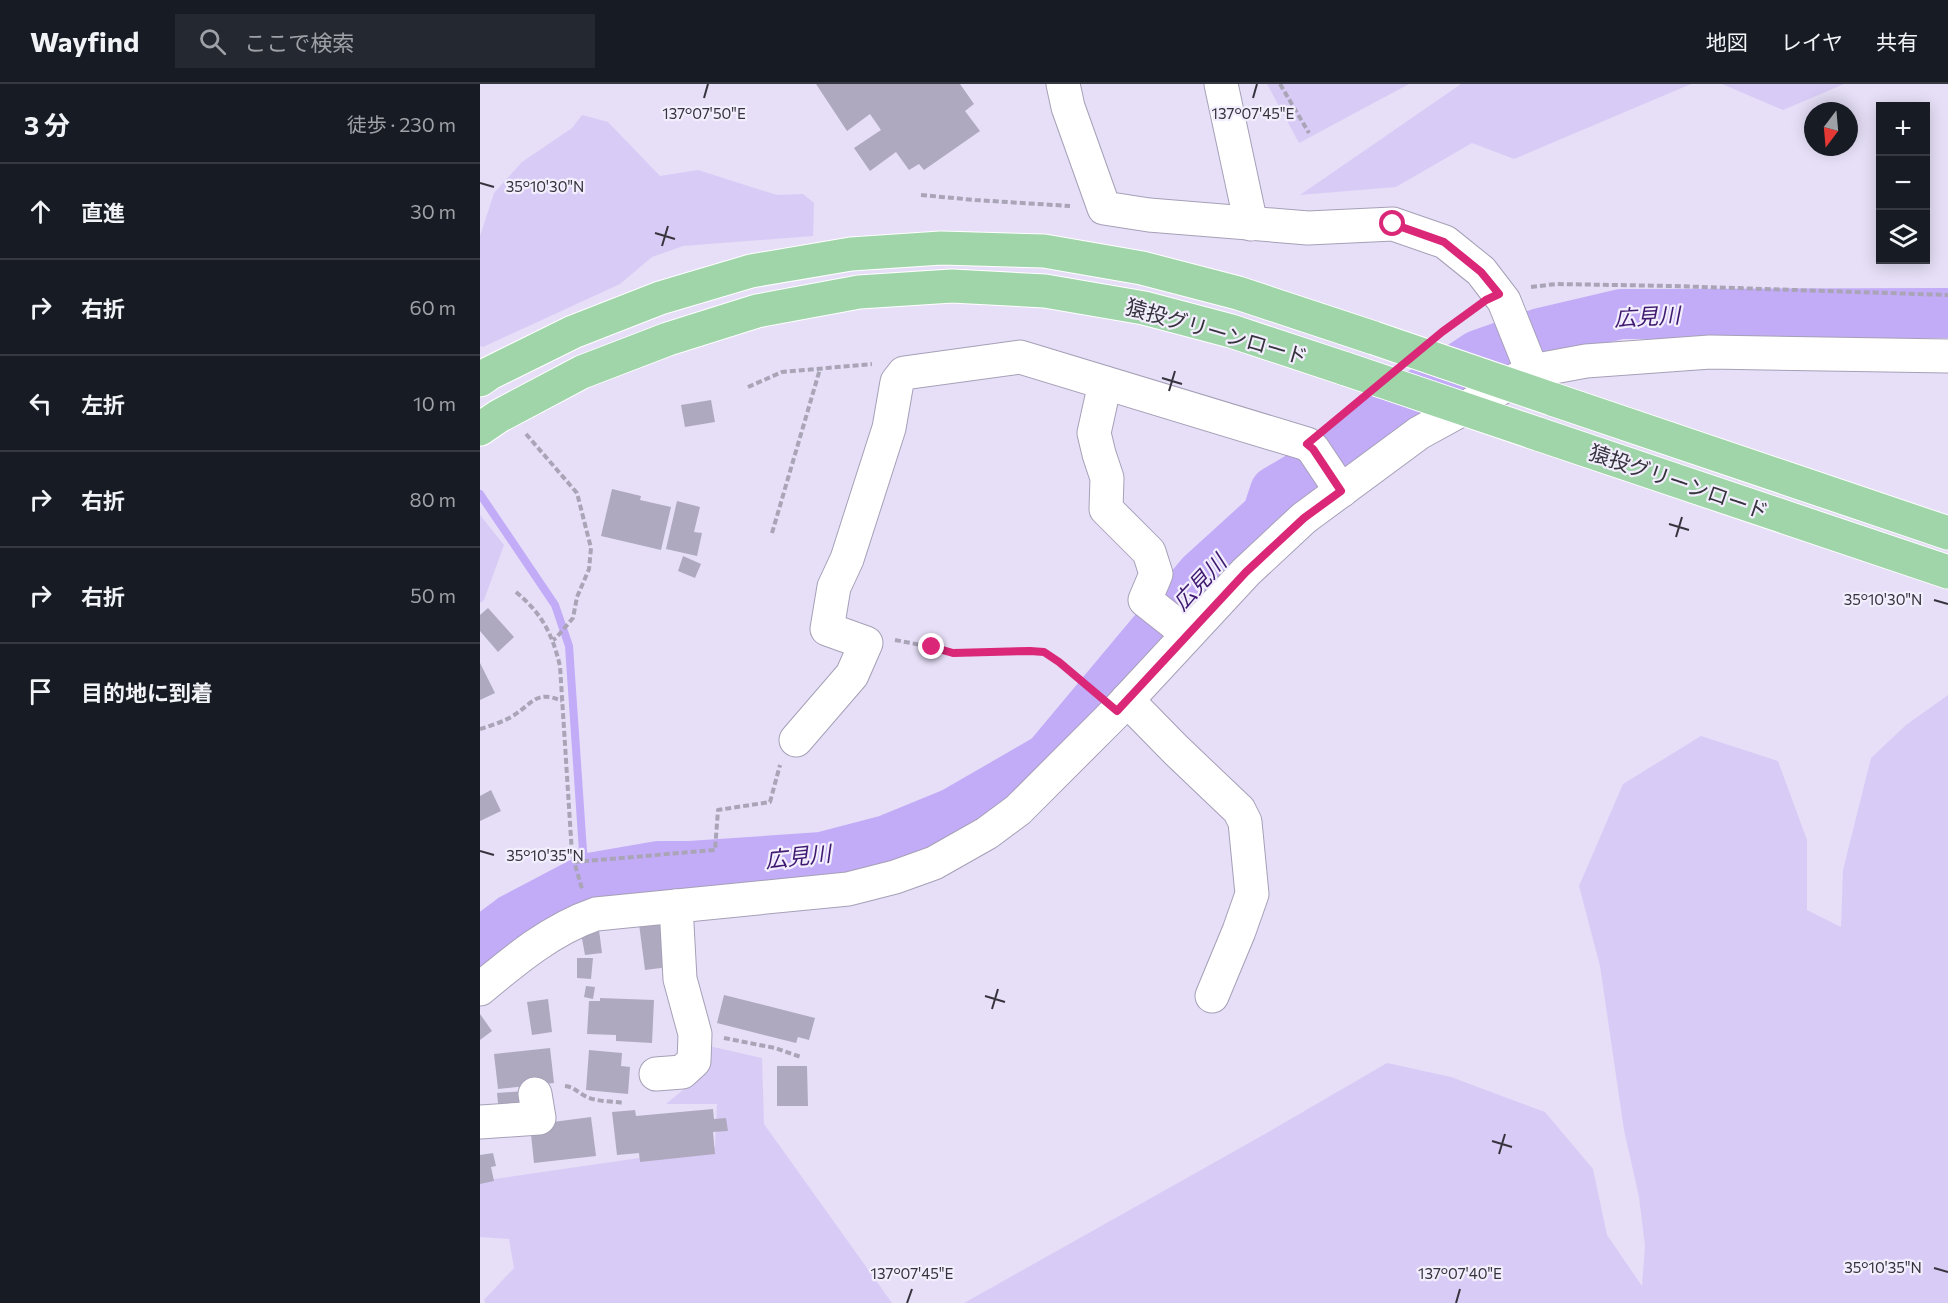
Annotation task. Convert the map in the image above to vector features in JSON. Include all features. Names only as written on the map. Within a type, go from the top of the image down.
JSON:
[{"type":"main road","name":"猿投グリーンロード","points":[[480,380],[573,332],[660,298],[751,271],[851,254],[941,248],[1044,251],[1142,268],[1238,293],[1948,533]]},
{"type":"main road","name":"猿投グリーンロード","points":[[480,429],[499,416],[582,372],[668,339],[757,311],[860,292],[952,286],[1045,291],[1144,308],[1231,331],[1948,572]]},
{"type":"street","points":[[1063,84],[1068,107],[1104,208],[1149,215],[1308,228],[1393,224],[1444,242],[1481,272],[1502,298],[1528,363]]},
{"type":"street","points":[[1221,84],[1251,224]]},
{"type":"street","points":[[480,988],[558,930],[577,920],[596,914],[848,889],[895,877],[934,863],[993,829],[1018,810],[1122,705],[1246,572],[1304,518],[1419,432],[1528,363],[1710,352],[1948,356]]},
{"type":"street","points":[[796,740],[852,675],[866,643],[827,629],[834,587],[847,559],[889,428],[897,382],[904,373],[1020,357],[1310,447],[1340,490]]},
{"type":"street","points":[[1105,383],[1094,433],[1107,478],[1106,509],[1149,552],[1156,574],[1145,600],[1187,634]]},
{"type":"street","points":[[1122,705],[1176,750],[1239,810],[1245,822],[1252,894],[1212,996]]},
{"type":"street","points":[[656,1074],[682,1072],[693,1061],[695,1034],[680,979],[676,906]]},
{"type":"street","points":[[480,1122],[539,1118],[536,1094]]},
{"type":"path","points":[[1280,84],[1309,133]]},
{"type":"path","points":[[921,195],[975,201],[1104,208]]},
{"type":"path","points":[[1442,332],[1486,300],[1502,298],[1525,287],[1556,284],[1948,295]]},
{"type":"path","points":[[748,387],[782,372],[885,363],[904,373]]},
{"type":"path","points":[[772,533],[820,369]]},
{"type":"path","points":[[1310,447],[1361,399]]},
{"type":"path","points":[[524,432],[577,493],[591,548],[589,569],[577,597],[573,618],[553,640]]},
{"type":"path","points":[[516,592],[532,606],[545,624],[553,640],[560,666],[572,854],[577,872]]},
{"type":"path","points":[[866,643],[878,637],[953,653],[1044,652],[1122,705]]},
{"type":"path","points":[[480,729],[512,717],[533,700],[543,696],[562,701]]},
{"type":"path","points":[[574,862],[715,850],[718,810],[770,802],[784,749],[796,740]]},
{"type":"path","points":[[695,1034],[775,1048],[801,1057]]},
{"type":"path","points":[[536,1094],[539,1089],[573,1087],[586,1096],[623,1103]]},
{"type":"shaded area","points":[[1267,84],[1409,84],[1299,143]]},
{"type":"shaded area","points":[[1461,84],[1691,84],[1514,159],[1472,143],[1396,187],[1300,195]]},
{"type":"shaded area","points":[[1722,84],[1844,84],[1783,110]]},
{"type":"shaded area","points":[[582,115],[608,122],[660,176],[698,170],[777,195],[803,194],[814,203],[813,236],[683,246],[652,257],[620,284],[483,347],[480,346],[480,236],[494,193],[522,162],[572,128]]},
{"type":"shaded area","points":[[480,515],[504,545],[484,600],[480,603]]},
{"type":"shaded area","points":[[1948,695],[1948,1303],[964,1303],[1387,1063],[1451,1077],[1545,1112],[1593,1169],[1607,1235],[1642,1286],[1645,1246],[1639,1197],[1624,1130],[1600,966],[1579,886],[1623,784],[1701,736],[1778,761],[1807,840],[1807,910],[1841,927],[1843,870],[1871,758],[1906,725]]},
{"type":"shaded area","points":[[709,1046],[762,1058],[764,1124],[892,1303],[485,1303],[484,1300],[514,1268],[509,1239],[480,1237],[480,1181],[715,1147],[717,1104],[666,1104],[689,1085]]},
{"type":"building","points":[[816,84],[960,84],[974,104],[965,111],[980,131],[924,170],[919,164],[909,170],[896,152],[870,171],[854,148],[881,130],[870,114],[847,131]]},
{"type":"building","points":[[711,400],[715,422],[685,427],[681,405]]},
{"type":"building","points":[[612,489],[641,496],[640,500],[671,507],[661,550],[601,536]]},
{"type":"building","points":[[677,501],[700,507],[694,532],[702,533],[697,556],[666,549]]},
{"type":"building","points":[[683,556],[701,564],[695,578],[678,571]]},
{"type":"building","points":[[488,608],[514,637],[498,652],[480,631],[480,615]]},
{"type":"building","points":[[480,663],[495,693],[480,700]]},
{"type":"building","points":[[491,790],[501,811],[480,821],[480,796]]},
{"type":"building","points":[[663,920],[669,967],[645,970],[639,924]]},
{"type":"building","points":[[599,930],[602,953],[585,955],[581,933]]},
{"type":"building","points":[[577,958],[593,958],[591,979],[577,978]]},
{"type":"building","points":[[586,986],[595,987],[593,999],[584,997]]},
{"type":"building","points":[[724,995],[815,1018],[809,1040],[798,1037],[796,1043],[717,1023]]},
{"type":"building","points":[[600,998],[654,1000],[652,1043],[616,1041],[616,1035],[587,1034],[589,1001],[600,1001]]},
{"type":"building","points":[[548,999],[552,1032],[532,1035],[527,1002]]},
{"type":"building","points":[[480,1014],[492,1031],[480,1040]]},
{"type":"building","points":[[550,1048],[554,1083],[498,1089],[494,1054]]},
{"type":"building","points":[[589,1050],[622,1053],[621,1066],[630,1067],[628,1094],[586,1090]]},
{"type":"building","points":[[777,1066],[807,1066],[808,1106],[777,1106]]},
{"type":"building","points":[[525,1091],[527,1110],[499,1113],[497,1093]]},
{"type":"building","points":[[713,1109],[714,1119],[726,1118],[728,1131],[713,1132],[715,1154],[640,1162],[639,1153],[617,1155],[612,1112],[635,1110],[636,1116]]},
{"type":"building","points":[[591,1117],[596,1156],[534,1163],[530,1125]]},
{"type":"building","points":[[493,1153],[496,1166],[491,1167],[494,1181],[480,1184],[480,1155]]},
{"type":"waterway","name":"広見川","points":[[480,943],[512,919],[590,878],[659,866],[822,857],[887,840],[953,813],[1048,758],[1201,575],[1267,515],[1275,491],[1309,471],[1353,438],[1478,355],[1540,333],[1621,314],[1948,313]]},
{"type":"waterway","points":[[480,494],[555,605],[569,646],[583,851],[590,878]]},
{"type":"route","points":[[932,647],[953,653],[1044,652],[1117,711],[1246,572],[1304,518],[1341,491],[1313,449],[1307,444],[1442,332],[1486,300],[1499,294],[1481,272],[1444,242],[1393,224]]}]
